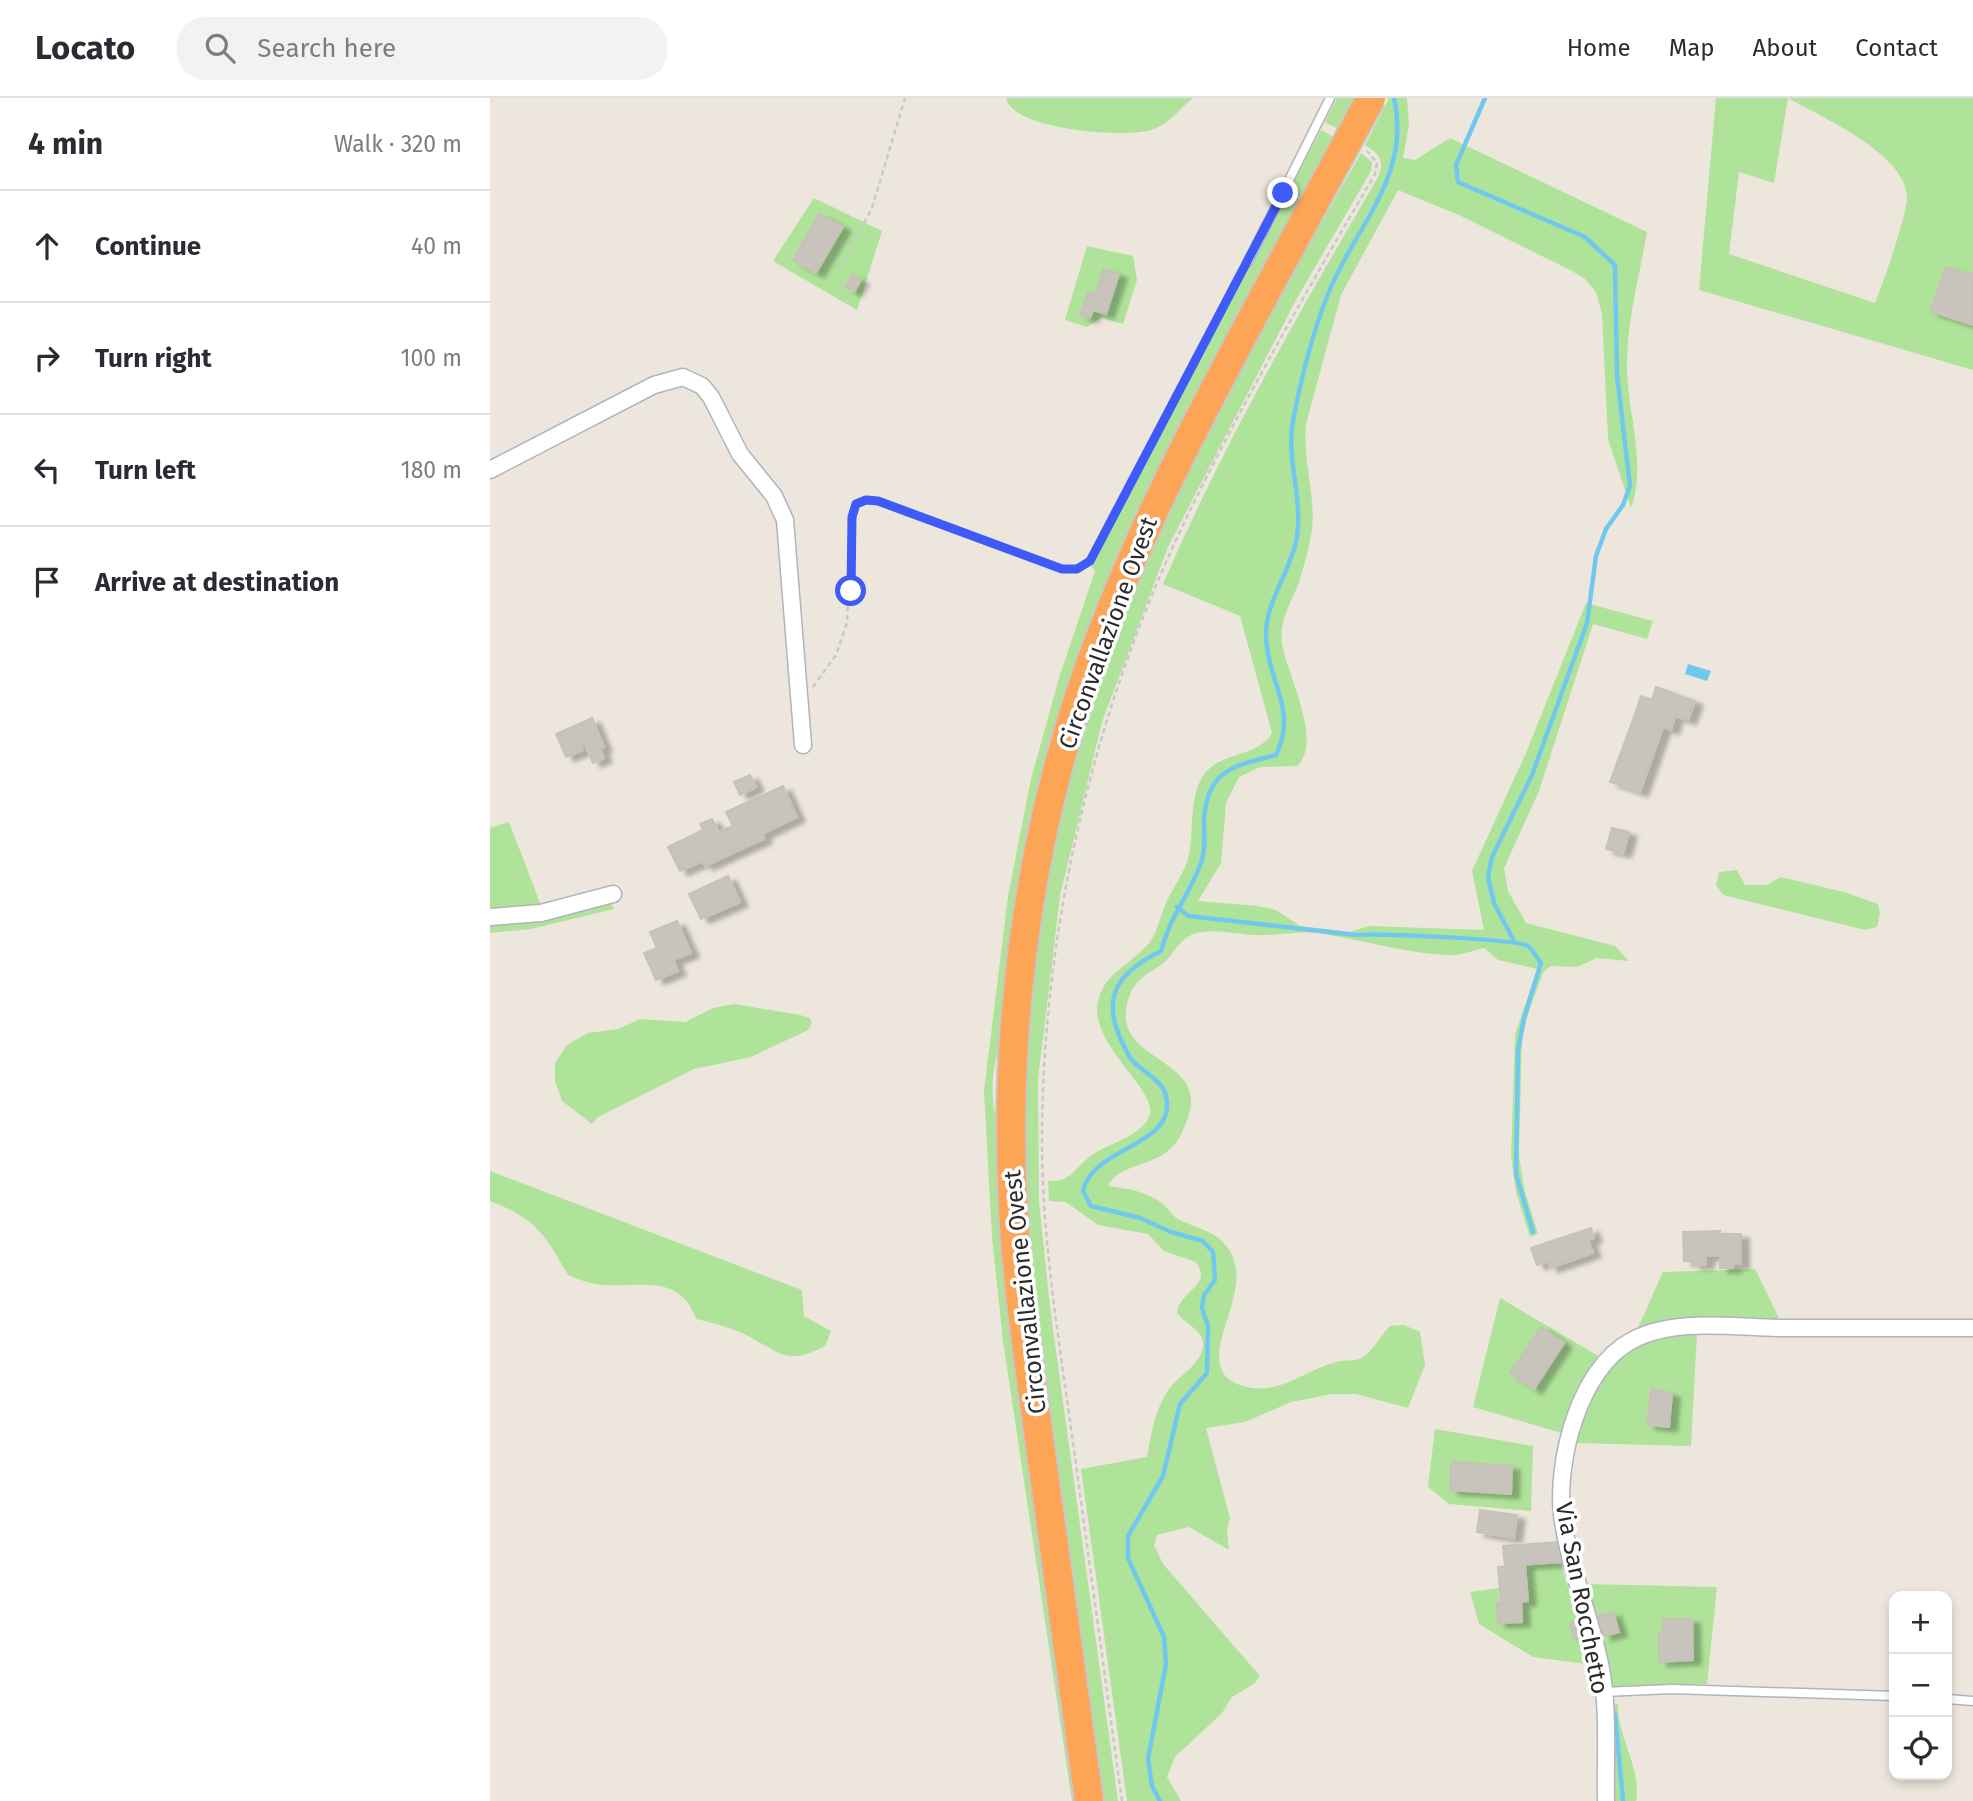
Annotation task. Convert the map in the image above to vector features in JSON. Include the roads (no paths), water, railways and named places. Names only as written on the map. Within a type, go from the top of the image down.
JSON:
[{"type":"highway","name":"Circonvallazione Ovest","points":[[1089,1801],[1017,1259],[1011,1148],[1016,1040],[1025,950],[1059,767],[1111,609],[1163,486],[1371,98]]},
{"type":"street","points":[[490,470],[654,384],[683,377],[702,386],[711,397],[740,454],[774,496],[785,520],[803,746]]},
{"type":"street","points":[[490,917],[541,913],[612,894]]},
{"type":"street","name":"Via San Rocchetto","points":[[1606,1801],[1603,1692],[1599,1659],[1572,1568],[1561,1492],[1565,1454],[1574,1422],[1595,1376],[1613,1354],[1642,1336],[1689,1328],[1973,1328]]},
{"type":"lane","points":[[1248,262],[1330,98]]},
{"type":"lane","points":[[1603,1692],[1672,1689],[1889,1696]]},
{"type":"lane","points":[[1952,1699],[1973,1701]]},
{"type":"water","points":[[1688,664],[1711,671],[1707,681],[1685,674]]},
{"type":"waterway","points":[[1160,1801],[1152,1786],[1148,1759],[1166,1664],[1164,1637],[1128,1558],[1128,1536],[1163,1476],[1180,1404],[1207,1373],[1208,1326],[1202,1308],[1204,1295],[1215,1280],[1213,1252],[1203,1241],[1171,1232],[1140,1218],[1091,1206],[1083,1191],[1090,1176],[1101,1165],[1144,1139],[1157,1129],[1165,1118],[1167,1103],[1163,1088],[1131,1059],[1115,1024],[1114,997],[1118,986],[1135,967],[1161,951],[1201,863],[1206,803],[1217,780],[1236,767],[1276,755],[1282,738],[1283,708],[1270,664],[1266,632],[1270,608],[1290,562],[1297,537],[1298,508],[1291,436],[1293,421],[1308,357],[1328,294],[1388,177],[1395,152],[1397,126],[1394,98]]},
{"type":"waterway","points":[[1485,98],[1456,165],[1458,182],[1585,237],[1615,265],[1617,375],[1630,486],[1623,505],[1606,529],[1596,556],[1587,623],[1532,775],[1492,857],[1488,877],[1494,903],[1514,941]]},
{"type":"waterway","points":[[1177,907],[1188,916],[1356,935],[1474,939],[1528,946],[1541,963],[1524,1018],[1518,1051],[1516,1174],[1533,1232]]},
{"type":"waterway","points":[[1615,1714],[1623,1801]]}]
